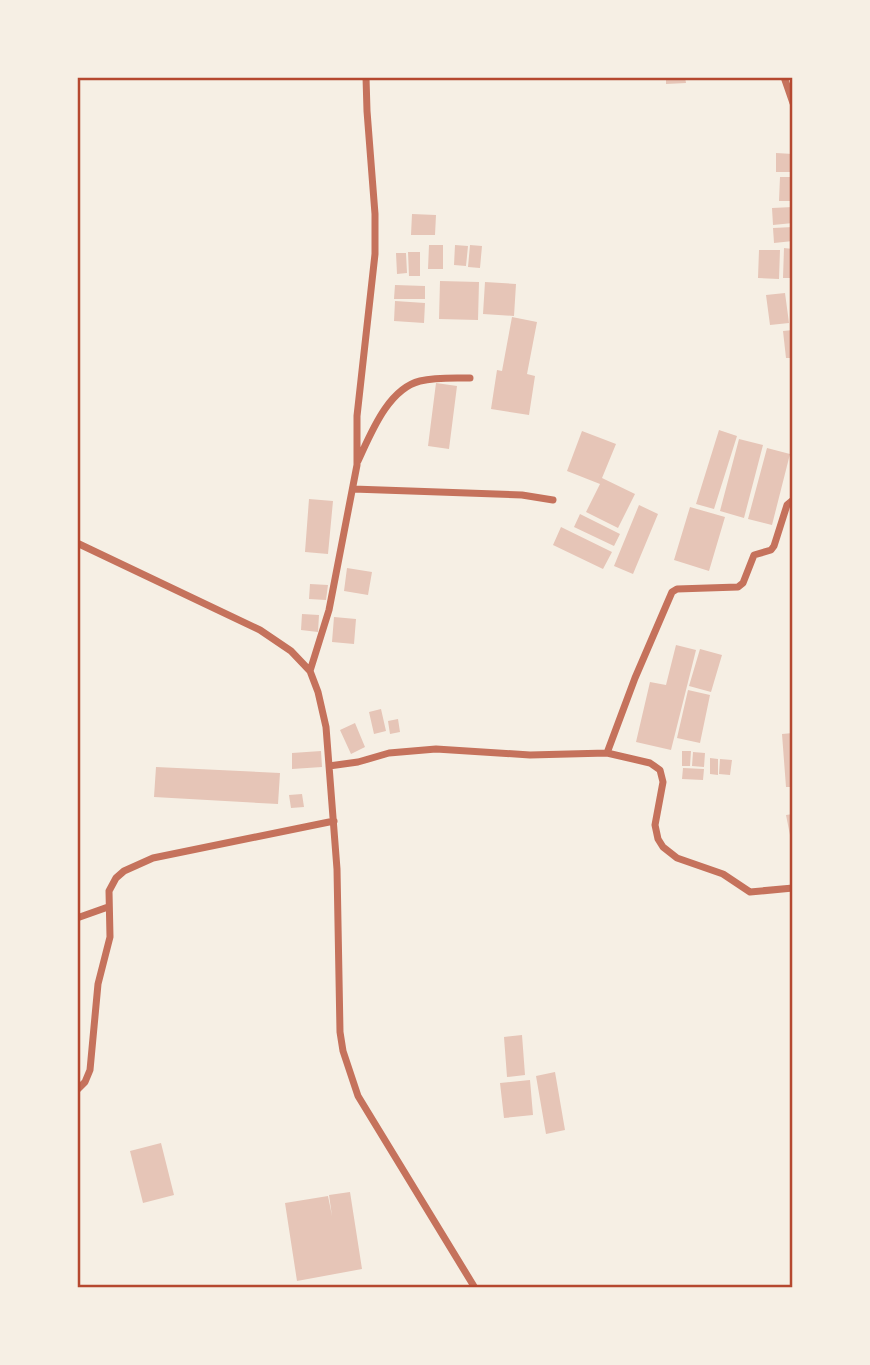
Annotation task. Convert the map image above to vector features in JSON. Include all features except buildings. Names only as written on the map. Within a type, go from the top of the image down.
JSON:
[{"type":"street","points":[[310,671],[329,610],[356,464],[357,416],[375,254],[366,77]]},
{"type":"street","points":[[784,77],[793,103]]},
{"type":"street","points":[[356,464],[395,396],[418,381],[470,378]]},
{"type":"street","points":[[353,489],[522,495],[553,500]]},
{"type":"street","points":[[607,753],[635,678],[672,592],[677,589],[712,590],[738,587],[743,583],[754,555],[771,550],[774,546],[787,505],[793,500]]},
{"type":"street","points":[[77,543],[260,630],[291,651],[310,671],[326,727],[334,821],[340,1032],[351,1078],[375,1125],[475,1288]]},
{"type":"street","points":[[329,766],[398,752],[436,749],[530,755],[607,753],[650,763],[660,770],[663,782],[656,832],[668,852],[677,858],[723,874],[750,892],[793,888]]},
{"type":"street","points":[[77,1090],[85,1082],[90,1070],[98,984],[110,937],[108,891],[116,878],[138,863],[334,821]]},
{"type":"street","points":[[77,918],[108,907]]}]
